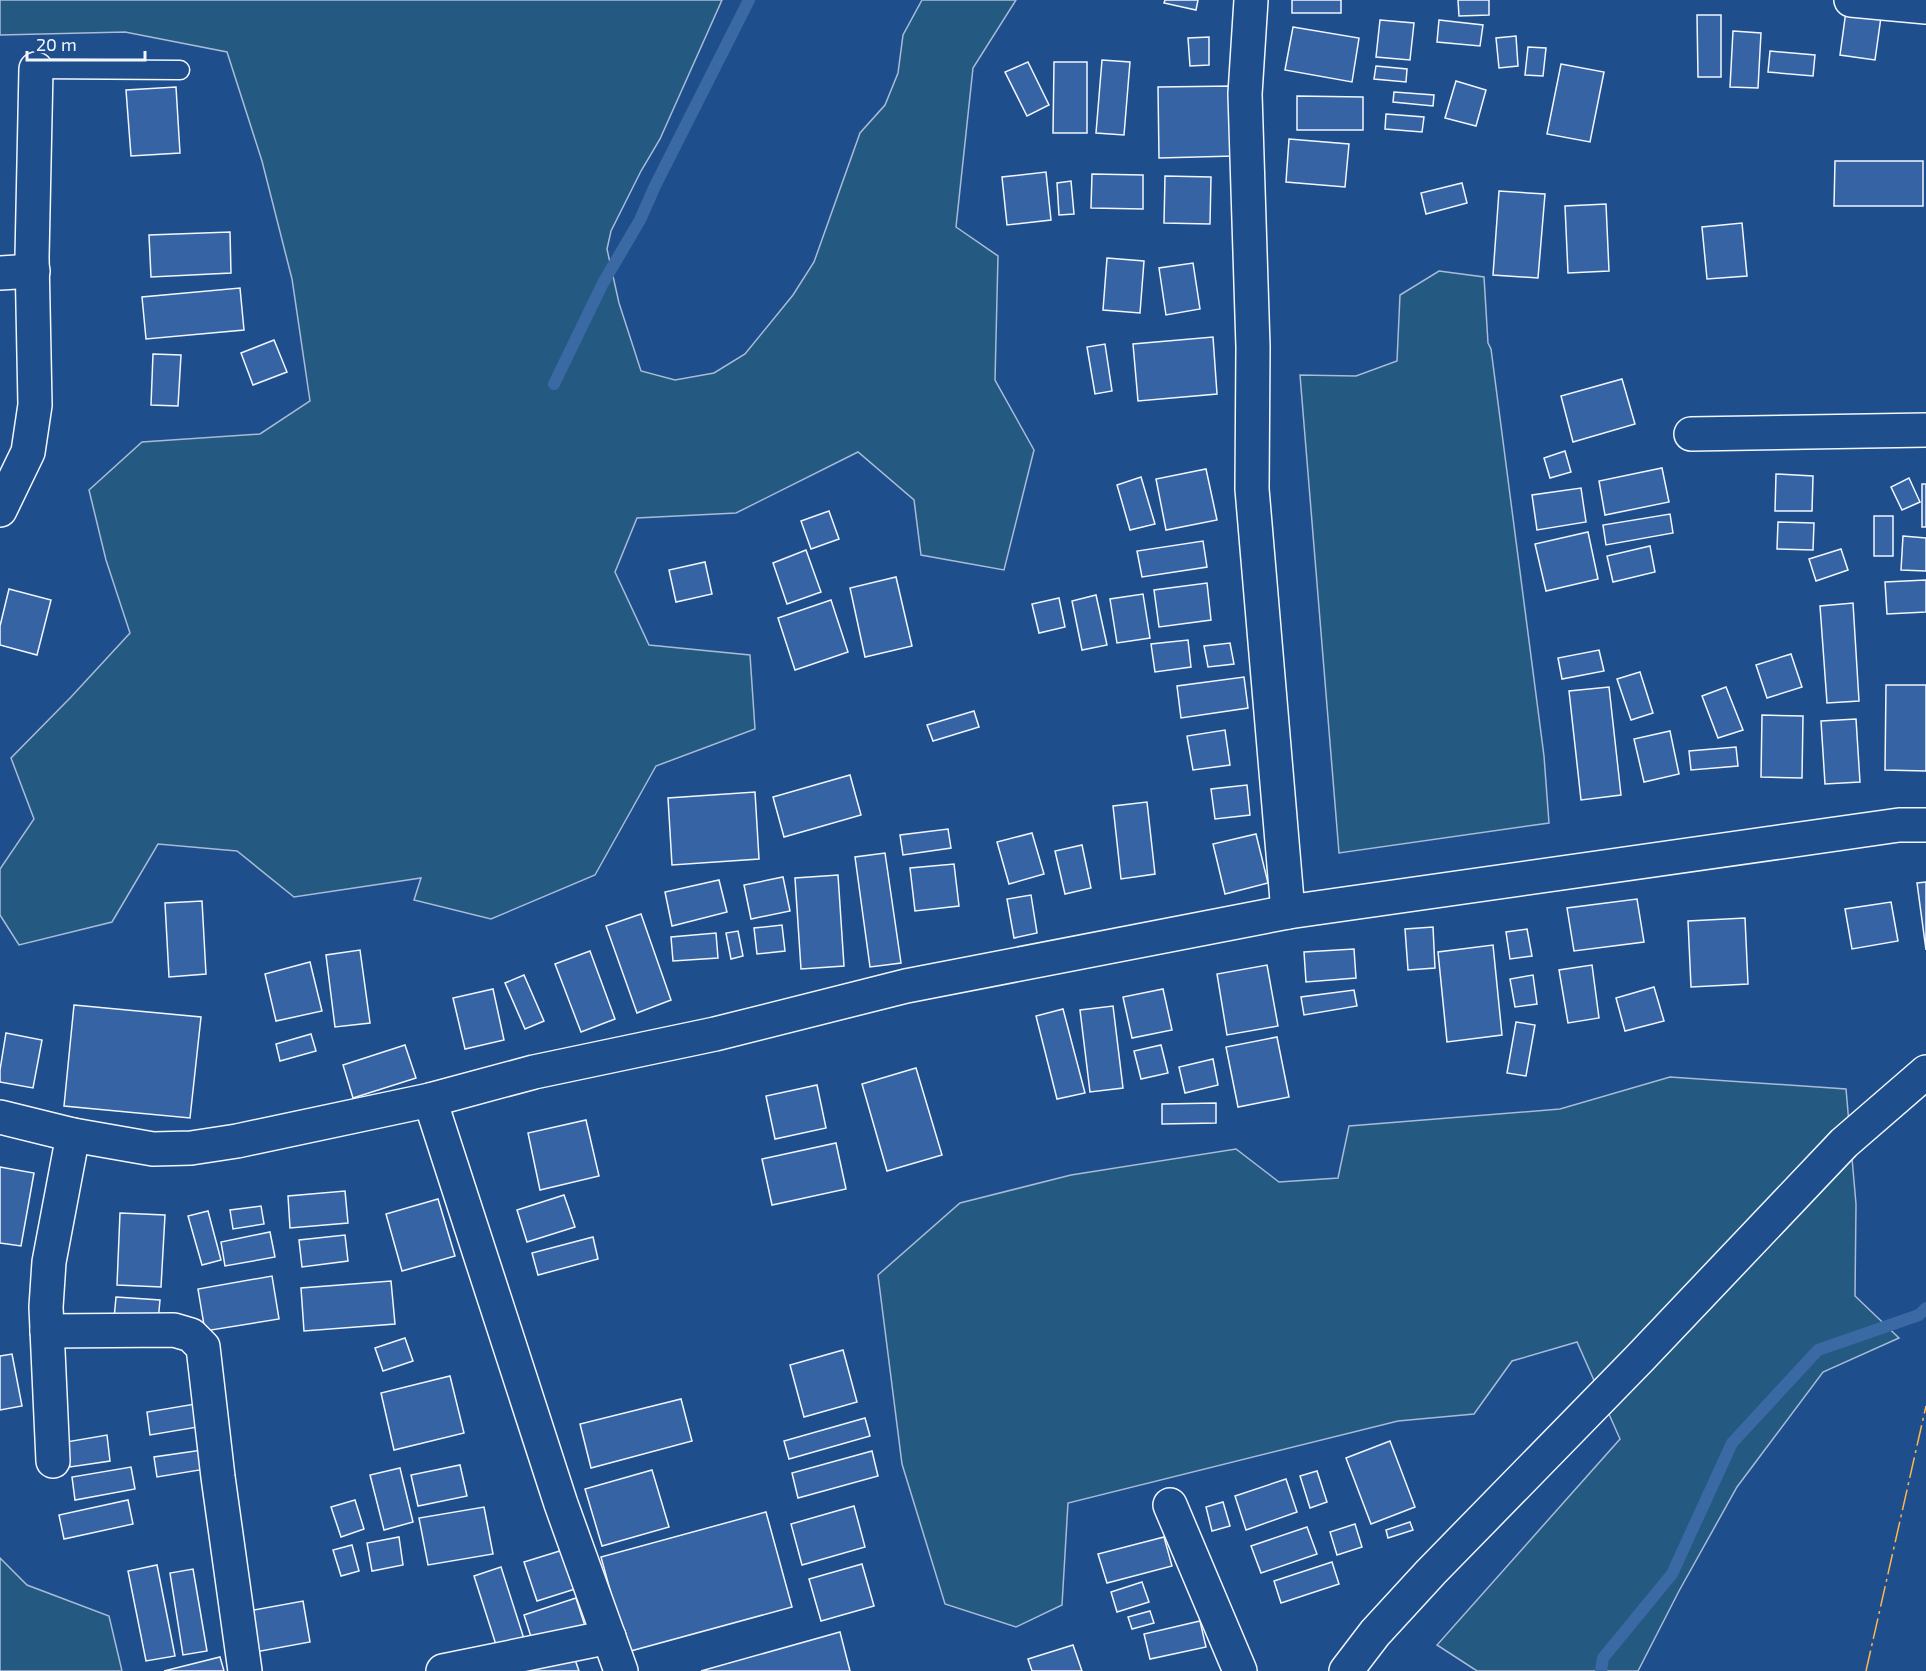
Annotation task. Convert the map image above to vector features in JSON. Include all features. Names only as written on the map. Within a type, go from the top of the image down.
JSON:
[{"type":"street","points":[[1251,0],[1245,94],[1253,347],[1252,489],[1288,912]]},
{"type":"street","points":[[1851,0],[1926,8]]},
{"type":"street","points":[[0,510],[28,452],[35,405],[33,271],[36,69]]},
{"type":"street","points":[[0,273],[33,271]]},
{"type":"street","points":[[1691,434],[1926,430]]},
{"type":"street","points":[[0,1117],[73,1135],[153,1149],[191,1148],[237,1141],[430,1100],[534,1072],[715,1034],[906,986],[1288,912],[1899,825],[1926,825]]},
{"type":"street","points":[[1346,1671],[1375,1633],[1431,1572],[1639,1359],[1844,1143],[1926,1072]]},
{"type":"street","points":[[430,1100],[561,1504],[621,1671]]},
{"type":"street","points":[[53,1461],[46,1307],[49,1262],[73,1135]]},
{"type":"street","points":[[47,1331],[174,1330],[191,1335],[203,1347],[218,1478],[245,1671]]},
{"type":"street","points":[[1170,1505],[1240,1671]]},
{"type":"street","points":[[443,1671],[609,1637]]},
{"type":"lane","points":[[36,69],[180,70]]},
{"type":"shaded area","points":[[0,0],[722,0],[660,139],[611,231],[607,249],[619,303],[641,371],[675,380],[714,373],[745,354],[793,295],[814,262],[860,133],[885,105],[898,73],[903,35],[922,0],[1016,0],[973,68],[956,227],[998,256],[995,380],[1034,450],[1004,570],[921,555],[914,500],[858,452],[736,513],[637,518],[615,572],[649,645],[750,655],[755,729],[656,766],[595,875],[491,919],[414,900],[421,878],[294,897],[237,851],[158,844],[112,922],[19,945],[0,915],[0,869],[34,819],[11,758],[130,633],[106,560],[89,490],[142,442],[260,434],[310,401],[292,279],[262,161],[227,52],[125,32],[0,35]]},
{"type":"shaded area","points":[[1439,271],[1484,277],[1488,343],[1491,349],[1544,756],[1549,823],[1339,853],[1300,375],[1356,376],[1397,361],[1400,295]]},
{"type":"shaded area","points":[[1670,1077],[1846,1089],[1856,1204],[1855,1296],[1899,1338],[1823,1372],[1737,1487],[1638,1671],[1477,1671],[1437,1645],[1620,1439],[1577,1342],[1512,1361],[1474,1414],[1398,1421],[1068,1503],[1062,1605],[1016,1627],[945,1604],[902,1464],[878,1275],[960,1203],[1071,1175],[1236,1149],[1279,1182],[1338,1178],[1349,1126],[1560,1109]]},
{"type":"shaded area","points":[[0,1558],[27,1585],[109,1616],[122,1671],[0,1671]]},
{"type":"building","points":[[1165,0],[1198,0],[1196,10],[1164,3]]},
{"type":"building","points":[[1292,0],[1341,0],[1341,13],[1292,13]]},
{"type":"building","points":[[1458,0],[1489,0],[1489,15],[1459,16]]},
{"type":"building","points":[[1846,11],[1881,17],[1875,60],[1840,55]]},
{"type":"building","points":[[1697,15],[1721,15],[1721,77],[1698,77]]},
{"type":"building","points":[[1380,20],[1414,23],[1410,60],[1376,57]]},
{"type":"building","points":[[1439,20],[1483,25],[1480,46],[1437,42]]},
{"type":"building","points":[[1293,27],[1359,38],[1352,82],[1285,70]]},
{"type":"building","points":[[1733,31],[1761,33],[1758,88],[1730,87]]},
{"type":"building","points":[[1516,36],[1518,66],[1499,68],[1496,38]]},
{"type":"building","points":[[1209,37],[1209,65],[1190,66],[1188,38]]},
{"type":"building","points":[[1528,47],[1546,48],[1543,76],[1525,75]]},
{"type":"building","points":[[1770,51],[1815,55],[1813,76],[1768,72]]},
{"type":"building","points":[[1102,60],[1130,62],[1124,135],[1096,133]]},
{"type":"building","points":[[1028,62],[1049,105],[1027,116],[1005,72]]},
{"type":"building","points":[[1054,62],[1087,62],[1087,133],[1053,133]]},
{"type":"building","points":[[1561,64],[1604,72],[1590,142],[1547,134]]},
{"type":"building","points":[[1376,66],[1407,69],[1406,82],[1374,79]]},
{"type":"building","points":[[1456,81],[1486,90],[1476,126],[1445,118]]},
{"type":"building","points":[[1233,86],[1234,156],[1159,158],[1158,87]]},
{"type":"building","points":[[176,87],[180,153],[131,156],[126,90]]},
{"type":"building","points":[[1394,92],[1434,95],[1433,106],[1393,102]]},
{"type":"building","points":[[1297,96],[1363,97],[1363,130],[1297,130]]},
{"type":"building","points":[[1386,114],[1424,117],[1422,132],[1385,129]]},
{"type":"building","points":[[1289,139],[1349,144],[1345,187],[1286,182]]},
{"type":"building","points":[[1835,161],[1923,161],[1923,206],[1834,206]]},
{"type":"building","points":[[1046,172],[1051,220],[1007,225],[1002,177]]},
{"type":"building","points":[[1092,174],[1143,175],[1143,209],[1091,208]]},
{"type":"building","points":[[1165,176],[1211,177],[1210,224],[1164,223]]},
{"type":"building","points":[[1071,181],[1074,214],[1059,215],[1057,183]]},
{"type":"building","points":[[1462,183],[1467,203],[1426,214],[1421,193]]},
{"type":"building","points":[[1499,191],[1545,194],[1538,278],[1493,275]]},
{"type":"building","points":[[1606,204],[1609,271],[1568,273],[1565,206]]},
{"type":"building","points":[[1742,223],[1747,276],[1707,279],[1702,227]]},
{"type":"building","points":[[230,232],[231,273],[151,277],[149,235]]},
{"type":"building","points":[[1107,258],[1144,261],[1140,313],[1103,310]]},
{"type":"building","points":[[1193,263],[1200,309],[1166,315],[1159,268]]},
{"type":"building","points":[[240,288],[244,330],[146,339],[142,297]]},
{"type":"building","points":[[1213,337],[1217,394],[1138,401],[1133,344]]},
{"type":"building","points":[[274,340],[287,372],[253,385],[241,353]]},
{"type":"building","points":[[1105,344],[1112,391],[1095,394],[1087,347]]},
{"type":"building","points":[[153,354],[181,355],[178,406],[151,405]]},
{"type":"building","points":[[1622,379],[1635,424],[1573,442],[1561,396]]},
{"type":"building","points":[[1565,451],[1571,472],[1550,478],[1544,458]]},
{"type":"building","points":[[1662,468],[1669,502],[1605,515],[1599,481]]},
{"type":"building","points":[[1206,469],[1217,520],[1166,530],[1156,479]]},
{"type":"building","points":[[1776,474],[1813,476],[1812,511],[1775,511]]},
{"type":"building","points":[[1141,477],[1155,524],[1130,530],[1117,485]]},
{"type":"building","points":[[1909,478],[1920,502],[1902,510],[1891,487]]},
{"type":"building","points":[[1922,484],[1926,484],[1926,527],[1922,527]]},
{"type":"building","points":[[1581,488],[1586,522],[1537,530],[1532,495]]},
{"type":"building","points":[[829,511],[839,539],[811,549],[801,521]]},
{"type":"building","points":[[1670,514],[1673,533],[1606,545],[1603,525]]},
{"type":"building","points":[[1874,516],[1893,516],[1893,556],[1874,556]]},
{"type":"building","points":[[1778,522],[1814,523],[1813,550],[1777,549]]},
{"type":"building","points":[[1588,532],[1598,579],[1546,591],[1535,544]]},
{"type":"building","points":[[1903,536],[1926,538],[1926,571],[1901,570]]},
{"type":"building","points":[[1203,541],[1207,567],[1142,577],[1137,551]]},
{"type":"building","points":[[1650,546],[1655,572],[1613,582],[1607,556]]},
{"type":"building","points":[[1841,549],[1848,570],[1816,581],[1809,559]]},
{"type":"building","points":[[806,550],[821,592],[787,604],[773,563]]},
{"type":"building","points":[[705,562],[712,594],[676,602],[669,570]]},
{"type":"building","points":[[896,577],[912,646],[865,657],[850,588]]},
{"type":"building","points":[[1926,580],[1926,612],[1887,614],[1885,582]]},
{"type":"building","points":[[1207,583],[1211,620],[1159,627],[1154,590]]},
{"type":"building","points":[[9,589],[51,600],[37,655],[0,645],[0,626]]},
{"type":"building","points":[[1143,594],[1150,638],[1117,643],[1110,599]]},
{"type":"building","points":[[1096,595],[1107,645],[1082,650],[1072,601]]},
{"type":"building","points":[[1059,598],[1065,627],[1039,633],[1032,604]]},
{"type":"building","points":[[831,600],[848,652],[795,670],[778,618]]},
{"type":"building","points":[[1853,603],[1859,701],[1827,703],[1820,606]]},
{"type":"building","points":[[1188,640],[1191,667],[1155,672],[1151,644]]},
{"type":"building","points":[[1230,643],[1234,664],[1208,667],[1204,646]]},
{"type":"building","points":[[1599,650],[1604,671],[1562,679],[1558,658]]},
{"type":"building","points":[[1791,654],[1802,687],[1767,698],[1756,665]]},
{"type":"building","points":[[1640,672],[1653,713],[1631,720],[1617,679]]},
{"type":"building","points":[[1244,677],[1248,708],[1181,718],[1177,686]]},
{"type":"building","points":[[1886,685],[1926,685],[1926,771],[1885,770]]},
{"type":"building","points":[[1609,687],[1621,795],[1581,800],[1569,691]]},
{"type":"building","points":[[1726,687],[1743,730],[1718,738],[1702,696]]},
{"type":"building","points":[[974,711],[979,727],[933,741],[927,725]]},
{"type":"building","points":[[1762,715],[1803,716],[1802,778],[1761,777]]},
{"type":"building","points":[[1856,719],[1860,782],[1825,784],[1821,721]]},
{"type":"building","points":[[1225,730],[1230,765],[1193,770],[1187,736]]},
{"type":"building","points":[[1670,731],[1679,774],[1644,782],[1634,739]]},
{"type":"building","points":[[1736,747],[1738,766],[1691,770],[1689,751]]},
{"type":"building","points":[[850,775],[861,815],[784,837],[773,797]]},
{"type":"building","points":[[1247,785],[1250,815],[1215,819],[1211,789]]},
{"type":"building","points":[[755,792],[759,859],[672,865],[668,798]]},
{"type":"building","points":[[1147,802],[1155,874],[1121,879],[1113,806]]},
{"type":"building","points":[[948,829],[951,848],[903,855],[900,835]]},
{"type":"building","points":[[1032,833],[1044,874],[1009,884],[997,842]]},
{"type":"building","points":[[1256,834],[1268,883],[1225,894],[1213,844]]},
{"type":"building","points":[[1082,845],[1091,888],[1065,894],[1055,851]]},
{"type":"building","points":[[885,853],[901,963],[870,967],[855,857]]},
{"type":"building","points":[[954,864],[959,906],[915,911],[910,868]]},
{"type":"building","points":[[838,875],[844,966],[801,969],[795,878]]},
{"type":"building","points":[[783,877],[790,911],[751,919],[744,885]]},
{"type":"building","points":[[719,880],[727,912],[672,926],[665,892]]},
{"type":"building","points":[[1926,882],[1926,950],[1917,883]]},
{"type":"building","points":[[1031,895],[1037,933],[1014,938],[1007,899]]},
{"type":"building","points":[[1637,899],[1644,942],[1574,951],[1567,908]]},
{"type":"building","points":[[202,901],[206,974],[169,977],[165,903]]},
{"type":"building","points":[[1891,902],[1898,941],[1852,949],[1845,909]]},
{"type":"building","points":[[641,914],[671,1000],[637,1013],[606,926]]},
{"type":"building","points":[[1745,918],[1748,984],[1691,987],[1688,921]]},
{"type":"building","points":[[782,925],[785,951],[757,954],[754,928]]},
{"type":"building","points":[[1433,927],[1435,968],[1408,970],[1405,929]]},
{"type":"building","points":[[1527,929],[1532,956],[1510,959],[1506,932]]},
{"type":"building","points":[[738,931],[743,956],[731,959],[726,933]]},
{"type":"building","points":[[716,933],[718,958],[673,961],[671,937]]},
{"type":"building","points":[[1493,945],[1502,1035],[1447,1042],[1438,952]]},
{"type":"building","points":[[1354,949],[1356,978],[1306,982],[1304,952]]},
{"type":"building","points":[[360,950],[370,1023],[335,1027],[326,955]]},
{"type":"building","points":[[590,951],[615,1019],[581,1032],[555,964]]},
{"type":"building","points":[[310,962],[322,1011],[276,1021],[265,974]]},
{"type":"building","points":[[1267,965],[1278,1026],[1227,1035],[1217,974]]},
{"type":"building","points":[[1592,965],[1599,1018],[1568,1023],[1559,970]]},
{"type":"building","points":[[524,975],[544,1021],[525,1029],[505,983]]},
{"type":"building","points":[[1533,975],[1537,1004],[1515,1007],[1510,979]]},
{"type":"building","points":[[1654,987],[1664,1021],[1625,1031],[1616,998]]},
{"type":"building","points":[[493,989],[504,1040],[465,1049],[453,998]]},
{"type":"building","points":[[1163,989],[1172,1030],[1132,1038],[1123,997]]},
{"type":"building","points":[[1354,990],[1357,1006],[1304,1015],[1301,997]]},
{"type":"building","points":[[74,1005],[201,1017],[190,1118],[64,1106]]},
{"type":"building","points":[[1113,1006],[1123,1088],[1090,1092],[1080,1010]]},
{"type":"building","points":[[1063,1009],[1085,1093],[1057,1099],[1036,1016]]},
{"type":"building","points":[[1516,1022],[1535,1025],[1526,1076],[1507,1073]]},
{"type":"building","points":[[6,1033],[42,1040],[33,1088],[0,1082]]},
{"type":"building","points":[[311,1034],[316,1051],[280,1061],[276,1044]]},
{"type":"building","points":[[1277,1037],[1289,1097],[1238,1107],[1226,1047]]},
{"type":"building","points":[[405,1045],[416,1078],[353,1098],[343,1065]]},
{"type":"building","points":[[1161,1045],[1168,1073],[1141,1079],[1134,1051]]},
{"type":"building","points":[[1213,1059],[1218,1085],[1185,1093],[1179,1067]]},
{"type":"building","points":[[916,1068],[942,1155],[887,1171],[862,1084]]},
{"type":"building","points":[[817,1085],[826,1128],[775,1139],[766,1096]]},
{"type":"building","points":[[1216,1103],[1216,1123],[1162,1124],[1162,1104]]},
{"type":"building","points":[[586,1120],[599,1176],[540,1190],[528,1133]]},
{"type":"building","points":[[836,1143],[846,1189],[772,1205],[762,1159]]},
{"type":"building","points":[[0,1167],[34,1173],[21,1246],[0,1243]]},
{"type":"building","points":[[345,1191],[348,1223],[290,1228],[288,1196]]},
{"type":"building","points":[[564,1195],[575,1227],[527,1242],[517,1210]]},
{"type":"building","points":[[438,1199],[455,1256],[402,1271],[386,1214]]},
{"type":"building","points":[[261,1206],[264,1224],[233,1229],[230,1210]]},
{"type":"building","points":[[208,1211],[221,1260],[202,1265],[188,1216]]},
{"type":"building","points":[[120,1213],[165,1215],[161,1287],[117,1285]]},
{"type":"building","points":[[270,1232],[275,1257],[225,1266],[221,1242]]},
{"type":"building","points":[[345,1235],[348,1261],[302,1267],[299,1240]]},
{"type":"building","points":[[593,1237],[598,1259],[538,1275],[532,1253]]},
{"type":"building","points":[[272,1276],[279,1319],[205,1331],[198,1289]]},
{"type":"building","points":[[391,1281],[395,1324],[304,1331],[301,1288]]},
{"type":"building","points":[[116,1297],[160,1300],[158,1322],[114,1319]]},
{"type":"building","points":[[405,1338],[413,1361],[383,1371],[375,1348]]},
{"type":"building","points":[[843,1350],[857,1402],[804,1417],[790,1365]]},
{"type":"building","points":[[12,1354],[22,1406],[0,1410],[0,1356]]},
{"type":"building","points":[[450,1376],[464,1433],[394,1450],[381,1393]]},
{"type":"building","points":[[681,1399],[692,1441],[591,1468],[580,1424]]},
{"type":"building","points":[[201,1403],[204,1426],[150,1435],[147,1412]]},
{"type":"building","points":[[865,1418],[870,1436],[789,1459],[784,1441]]},
{"type":"building","points":[[107,1435],[110,1461],[70,1467],[66,1442]]},
{"type":"building","points":[[1390,1441],[1415,1507],[1371,1524],[1346,1458]]},
{"type":"building","points":[[209,1449],[212,1468],[157,1477],[154,1457]]},
{"type":"building","points":[[872,1451],[878,1476],[798,1498],[792,1473]]},
{"type":"building","points":[[460,1465],[467,1496],[418,1506],[411,1475]]},
{"type":"building","points":[[131,1467],[135,1489],[75,1500],[72,1477]]},
{"type":"building","points":[[400,1468],[413,1522],[384,1530],[370,1475]]},
{"type":"building","points":[[652,1470],[669,1527],[602,1546],[585,1489]]},
{"type":"building","points":[[1317,1471],[1327,1502],[1310,1508],[1300,1476]]},
{"type":"building","points":[[1286,1479],[1297,1512],[1246,1530],[1235,1496]]},
{"type":"building","points":[[128,1500],[133,1524],[64,1539],[59,1515]]},
{"type":"building","points":[[355,1500],[364,1529],[341,1537],[331,1507]]},
{"type":"building","points":[[1223,1502],[1230,1526],[1212,1531],[1206,1507]]},
{"type":"building","points":[[854,1506],[865,1547],[802,1565],[791,1524]]},
{"type":"building","points":[[484,1507],[493,1554],[428,1565],[419,1518]]},
{"type":"building","points":[[766,1512],[792,1607],[627,1652],[601,1557]]},
{"type":"building","points":[[1410,1522],[1413,1530],[1388,1538],[1386,1530]]},
{"type":"building","points":[[1355,1524],[1362,1547],[1337,1555],[1330,1532]]},
{"type":"building","points":[[1307,1527],[1317,1554],[1261,1573],[1251,1546]]},
{"type":"building","points":[[399,1537],[403,1565],[372,1571],[367,1543]]},
{"type":"building","points":[[1164,1537],[1172,1566],[1107,1583],[1098,1554]]},
{"type":"building","points":[[352,1545],[359,1571],[341,1576],[333,1550]]},
{"type":"building","points":[[563,1550],[575,1589],[537,1601],[524,1562]]},
{"type":"building","points":[[1332,1562],[1339,1584],[1281,1603],[1274,1581]]},
{"type":"building","points":[[862,1564],[874,1606],[821,1621],[809,1579]]},
{"type":"building","points":[[157,1565],[175,1656],[146,1661],[128,1571]]},
{"type":"building","points":[[501,1567],[525,1642],[498,1651],[474,1576]]},
{"type":"building","points":[[193,1569],[207,1651],[183,1655],[170,1573]]},
{"type":"building","points":[[1142,1582],[1149,1602],[1117,1612],[1111,1592]]},
{"type":"building","points":[[576,1598],[585,1626],[533,1643],[524,1615]]},
{"type":"building","points":[[303,1601],[310,1642],[250,1653],[243,1612]]},
{"type":"building","points":[[1150,1611],[1154,1623],[1132,1629],[1128,1617]]},
{"type":"building","points":[[1200,1621],[1206,1647],[1150,1659],[1144,1634]]},
{"type":"building","points":[[840,1632],[850,1671],[701,1671]]},
{"type":"building","points":[[1073,1645],[1082,1671],[1032,1671],[1028,1659]]},
{"type":"building","points":[[571,1648],[579,1671],[525,1671],[523,1662]]},
{"type":"building","points":[[220,1657],[224,1671],[164,1671]]},
{"type":"waterway","points":[[554,384],[603,283],[640,220],[749,0]]},
{"type":"waterway","points":[[1601,1671],[1603,1658],[1672,1574],[1732,1443],[1818,1350],[1919,1315],[1926,1308]]},
{"type":"power","points":[[1866,1671],[1926,1406]]}]
